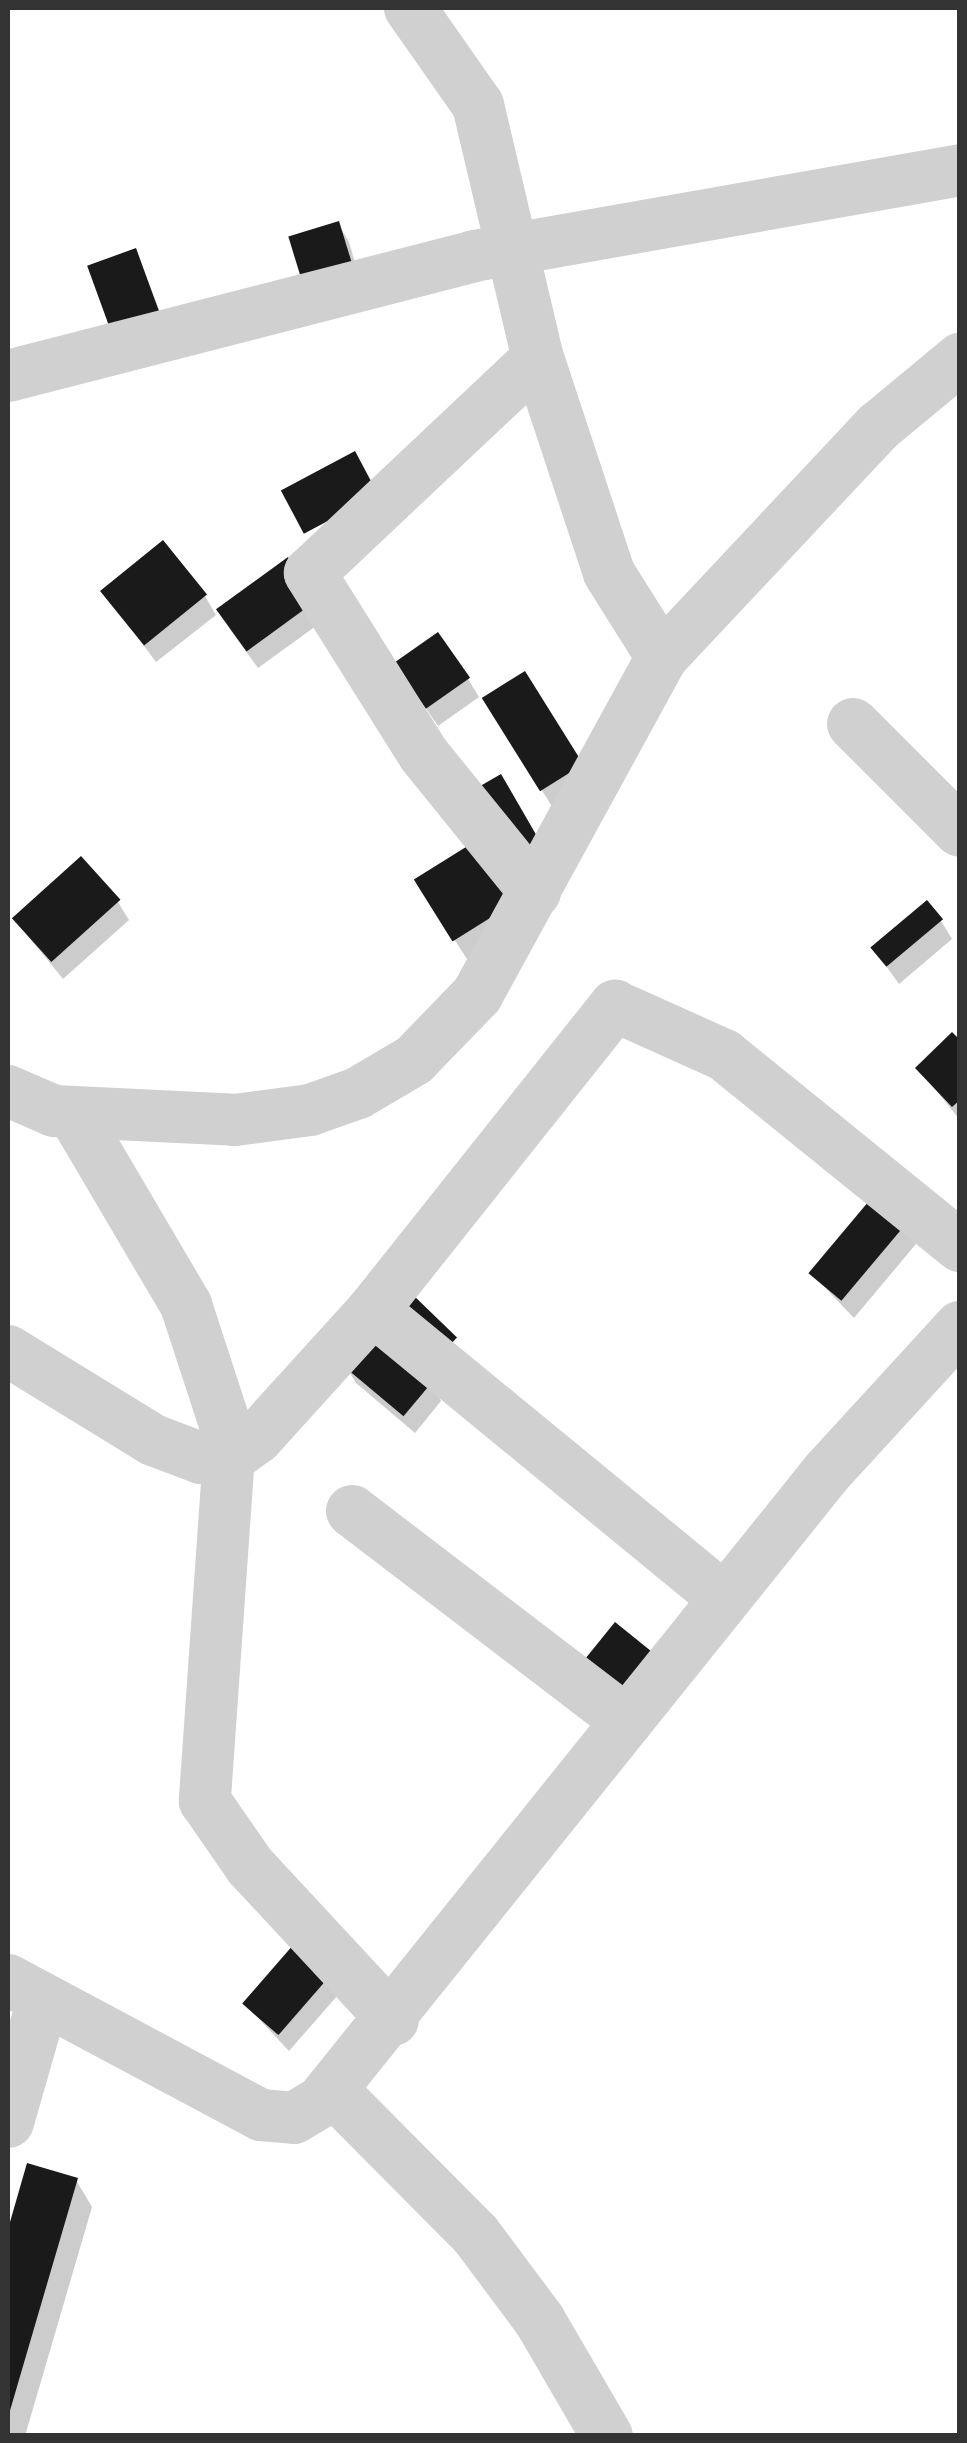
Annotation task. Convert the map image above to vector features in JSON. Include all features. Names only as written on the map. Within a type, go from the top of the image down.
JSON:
[{"type":"street","points":[[410,8],[478,105],[538,358],[609,574],[662,657]]},
{"type":"street","points":[[8,376],[512,249],[960,170]]},
{"type":"street","points":[[535,892],[424,755],[310,573],[538,358]]},
{"type":"street","points":[[8,1091],[35,1106],[74,1113],[235,1120],[310,1110],[358,1093],[414,1060],[477,995],[662,657],[878,427],[960,359]]},
{"type":"street","points":[[853,724],[960,831]]},
{"type":"street","points":[[8,1351],[153,1440],[202,1458],[232,1456],[257,1438],[374,1310],[615,1006],[724,1055],[960,1246]]},
{"type":"street","points":[[74,1113],[186,1304],[232,1456],[205,1801],[250,1866],[393,2020]]},
{"type":"street","points":[[374,1310],[724,1598]]},
{"type":"street","points":[[8,2122],[25,1990],[261,2115],[294,2118],[332,2090],[393,2020],[724,1598],[960,1327]]},
{"type":"street","points":[[352,1511],[627,1721]]},
{"type":"street","points":[[332,2090],[476,2235],[540,2321],[606,2436]]},
{"type":"building","points":[[339,221],[355,274],[304,289],[288,236]]},
{"type":"building","points":[[136,248],[162,319],[113,337],[87,266]]},
{"type":"building","points":[[355,451],[378,494],[304,534],[281,490]]},
{"type":"building","points":[[163,540],[207,594],[144,645],[100,591]]},
{"type":"building","points":[[288,557],[319,599],[247,651],[216,609]]},
{"type":"building","points":[[438,632],[470,678],[426,709],[394,663]]},
{"type":"building","points":[[525,671],[583,764],[540,791],[482,698]]},
{"type":"building","points":[[501,774],[546,851],[520,866],[475,789]]},
{"type":"building","points":[[474,842],[513,904],[452,942],[414,880]]},
{"type":"building","points":[[81,856],[120,900],[51,962],[12,918]]},
{"type":"building","points":[[927,900],[943,919],[886,967],[870,948]]},
{"type":"building","points":[[952,1032],[960,1040],[960,1100],[952,1107],[915,1068]]},
{"type":"building","points":[[874,1195],[907,1223],[841,1301],[808,1273]]},
{"type":"building","points":[[411,1293],[457,1337],[437,1358],[391,1314]]},
{"type":"building","points":[[371,1329],[433,1381],[403,1416],[341,1364]]},
{"type":"building","points":[[615,1622],[656,1655],[615,1707],[573,1673]]},
{"type":"building","points":[[294,1944],[330,1975],[278,2035],[242,2004]]},
{"type":"building","points":[[27,2163],[78,2178],[9,2414],[8,2229]]}]
